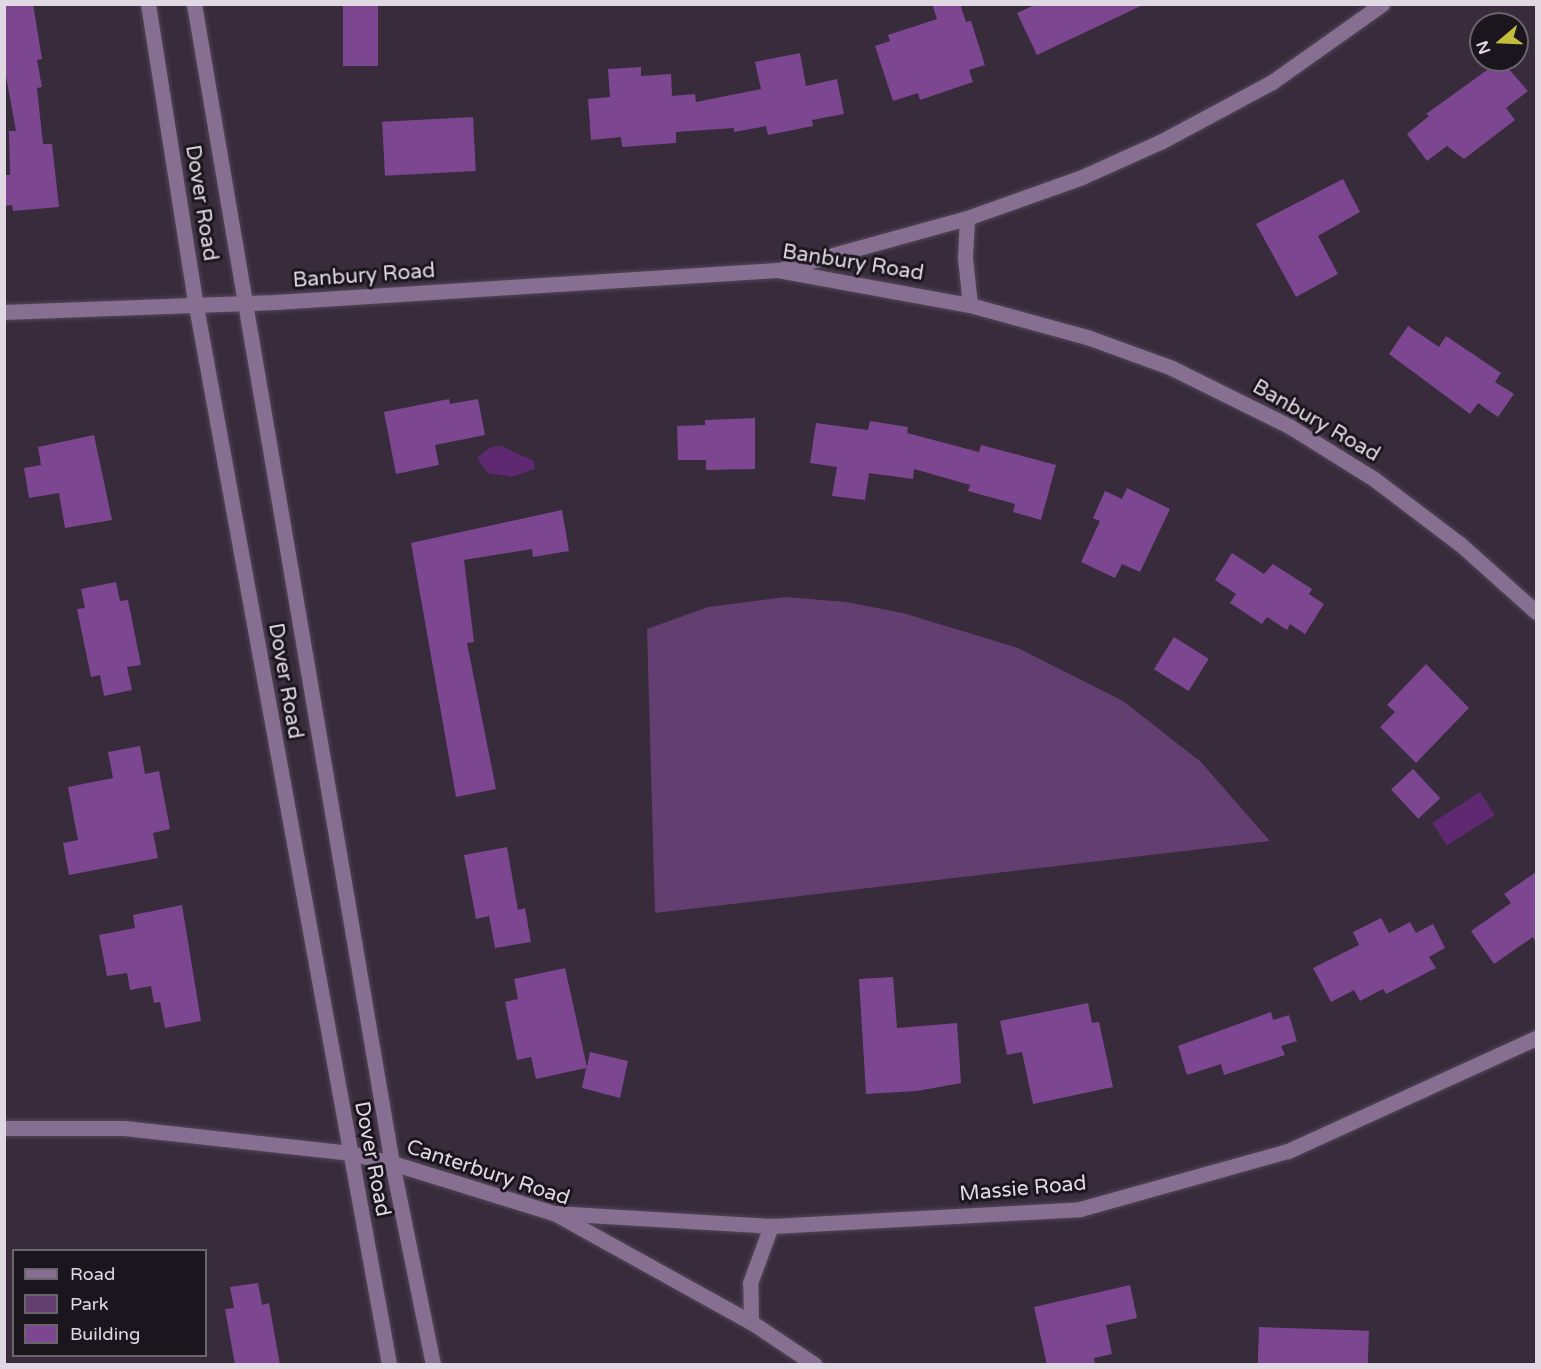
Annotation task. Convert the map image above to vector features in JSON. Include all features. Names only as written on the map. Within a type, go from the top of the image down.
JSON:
[{"type":"street","name":"Dover Road","points":[[148,4],[196,306],[389,1365]]},
{"type":"street","name":"Dover Road","points":[[194,4],[393,1163],[433,1365]]},
{"type":"street","points":[[777,270],[967,218],[1082,177],[1162,141],[1272,82],[1382,4]]},
{"type":"street","points":[[967,218],[965,258],[970,304]]},
{"type":"street","name":"Banbury Road","points":[[4,312],[244,304],[777,270],[970,304],[1087,338],[1172,368],[1290,426],[1374,479],[1460,544],[1536,612]]},
{"type":"street","name":"Massie Road","points":[[554,1213],[771,1226],[1080,1209],[1288,1151],[1536,1038]]},
{"type":"street","name":"Canterbury Road","points":[[4,1128],[124,1128],[350,1153],[393,1163],[554,1213],[751,1322],[814,1365]]},
{"type":"street","points":[[751,1322],[750,1283],[771,1226]]},
{"type":"green space","points":[[786,597],[846,602],[903,613],[1018,648],[1123,701],[1201,762],[1270,841],[655,913],[647,629],[708,607]]},
{"type":"shaded area","points":[[501,446],[534,461],[535,469],[511,477],[488,473],[477,458],[491,447]]},
{"type":"shaded area","points":[[1480,792],[1495,815],[1447,846],[1432,823]]},
{"type":"building","points":[[4,4],[33,4],[42,59],[37,60],[42,87],[37,88],[43,144],[52,144],[59,207],[13,211],[12,205],[4,206],[4,175],[10,175],[9,131],[16,131],[4,65]]},
{"type":"building","points":[[343,4],[378,4],[378,66],[343,66]]},
{"type":"building","points":[[932,4],[960,4],[966,22],[971,21],[985,65],[969,70],[973,82],[920,100],[918,93],[893,101],[875,46],[890,41],[888,35],[937,19]]},
{"type":"building","points":[[1037,4],[1145,4],[1037,55],[1017,13]]},
{"type":"building","points":[[800,53],[806,86],[837,79],[844,114],[812,120],[813,126],[768,135],[766,126],[734,132],[734,128],[676,132],[676,143],[622,147],[621,137],[591,140],[588,99],[610,97],[608,69],[641,67],[641,76],[671,74],[672,96],[695,94],[696,102],[761,89],[755,62]]},
{"type":"building","points":[[1484,72],[1511,72],[1528,91],[1506,108],[1515,120],[1464,159],[1447,146],[1427,161],[1407,134],[1429,116],[1426,114]]},
{"type":"building","points":[[473,117],[476,171],[385,176],[382,122]]},
{"type":"building","points":[[1343,179],[1360,212],[1318,236],[1338,274],[1296,297],[1256,224]]},
{"type":"building","points":[[1408,326],[1439,347],[1446,336],[1501,373],[1495,382],[1514,394],[1498,417],[1478,403],[1470,414],[1389,354]]},
{"type":"building","points":[[449,399],[450,404],[478,399],[485,435],[435,445],[439,465],[396,474],[384,412]]},
{"type":"building","points":[[755,418],[755,469],[706,470],[706,460],[678,460],[677,426],[705,425],[705,420]]},
{"type":"building","points":[[870,421],[908,427],[907,433],[979,452],[981,445],[1056,465],[1041,520],[1013,512],[1015,504],[968,491],[970,485],[914,469],[913,479],[869,473],[865,500],[832,496],[837,467],[810,463],[816,423],[868,430]]},
{"type":"building","points":[[94,435],[112,520],[65,528],[59,493],[29,498],[24,468],[41,465],[38,447]]},
{"type":"building","points":[[1127,488],[1170,509],[1140,572],[1122,564],[1115,578],[1081,562],[1100,521],[1093,518],[1105,491],[1122,499]]},
{"type":"building","points":[[562,510],[569,551],[533,557],[532,549],[464,560],[474,642],[467,643],[496,789],[456,797],[411,543]]},
{"type":"building","points":[[1232,553],[1264,574],[1273,564],[1312,589],[1309,594],[1324,604],[1305,634],[1290,624],[1287,630],[1267,617],[1262,624],[1230,603],[1236,594],[1215,580]]},
{"type":"building","points":[[116,582],[120,601],[128,600],[141,665],[127,667],[132,690],[104,696],[100,675],[91,677],[77,609],[85,608],[81,589]]},
{"type":"building","points":[[1174,637],[1209,659],[1189,691],[1154,669]]},
{"type":"building","points":[[1426,664],[1469,708],[1416,763],[1380,727],[1395,712],[1387,705]]},
{"type":"building","points":[[140,746],[145,774],[159,771],[170,829],[153,833],[158,858],[69,875],[63,843],[78,840],[68,787],[113,778],[108,752]]},
{"type":"building","points":[[1413,769],[1440,798],[1418,819],[1391,789]]},
{"type":"building","points":[[507,847],[518,910],[525,908],[531,942],[495,948],[489,916],[476,919],[464,855]]},
{"type":"building","points":[[1536,872],[1536,943],[1533,937],[1494,964],[1471,931],[1511,903],[1504,894]]},
{"type":"building","points":[[182,905],[201,1021],[165,1028],[160,1002],[154,1003],[151,986],[130,990],[127,973],[107,976],[99,935],[135,928],[133,915]]},
{"type":"building","points":[[1381,918],[1389,933],[1410,922],[1416,933],[1433,924],[1445,948],[1429,957],[1436,968],[1386,994],[1383,989],[1360,1001],[1354,990],[1331,1002],[1313,968],[1359,945],[1353,932]]},
{"type":"building","points":[[565,968],[587,1067],[590,1052],[628,1061],[620,1098],[582,1088],[586,1068],[536,1079],[531,1057],[517,1060],[505,1002],[518,999],[514,979]]},
{"type":"building","points":[[893,977],[897,1028],[957,1023],[961,1083],[917,1091],[866,1094],[859,979]]},
{"type":"building","points":[[1088,1003],[1092,1023],[1099,1022],[1113,1087],[1033,1104],[1022,1052],[1007,1055],[1000,1021]]},
{"type":"building","points":[[1271,1012],[1273,1020],[1289,1015],[1297,1041],[1281,1046],[1285,1055],[1224,1075],[1221,1064],[1187,1075],[1178,1046]]},
{"type":"building","points":[[258,1283],[262,1305],[269,1303],[280,1365],[235,1365],[225,1309],[234,1308],[230,1287]]},
{"type":"building","points":[[1130,1285],[1137,1318],[1106,1325],[1112,1354],[1094,1358],[1095,1365],[1047,1365],[1034,1307]]},
{"type":"building","points":[[1259,1327],[1369,1331],[1368,1364],[1258,1364]]}]
